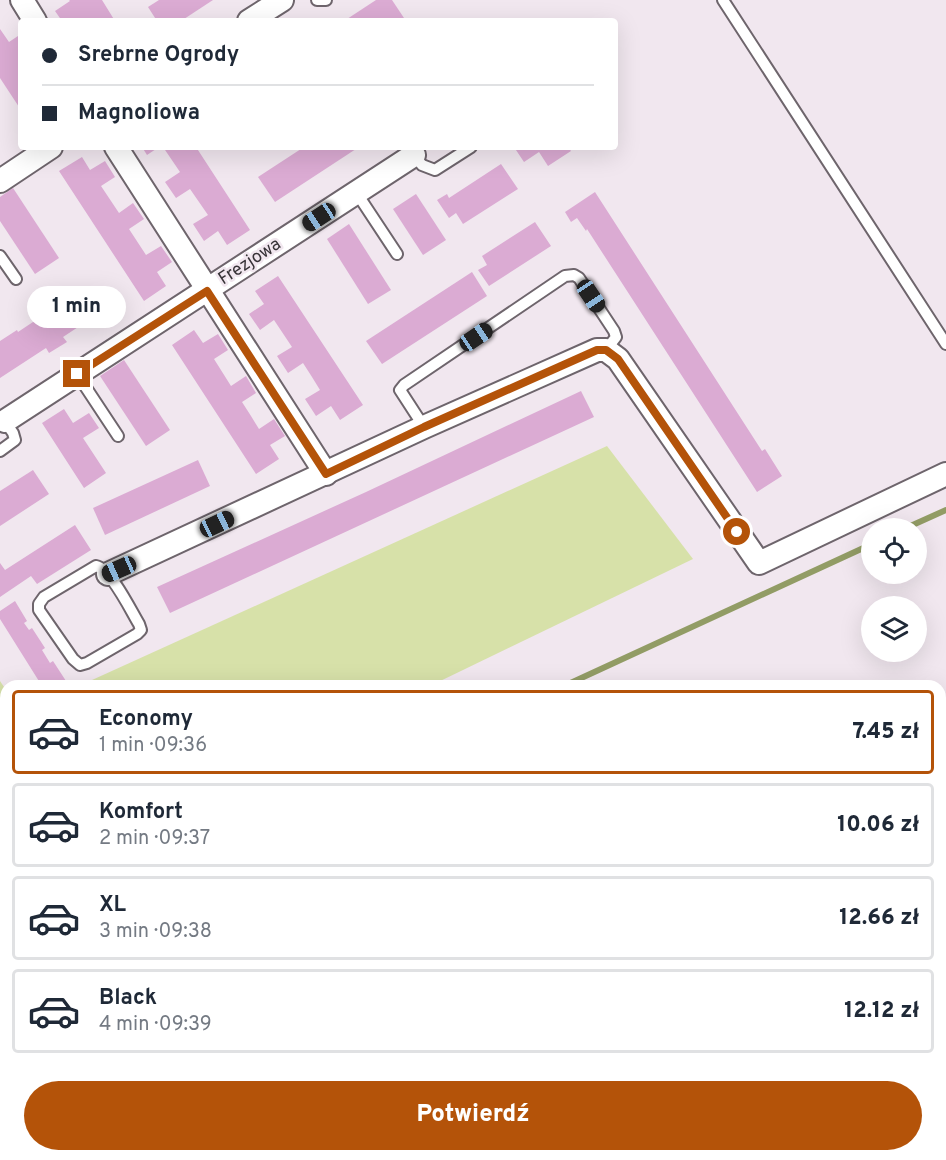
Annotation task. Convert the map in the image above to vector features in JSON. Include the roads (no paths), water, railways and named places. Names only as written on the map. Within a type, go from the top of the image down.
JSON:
[{"type":"street","points":[[22,0],[33,18]]},
{"type":"street","points":[[254,18],[282,0]]},
{"type":"street","points":[[0,181],[46,150]]},
{"type":"street","points":[[118,150],[326,474]]},
{"type":"street","name":"Frezjowa","points":[[3,418],[207,291],[356,192],[412,151]]},
{"type":"street","points":[[108,574],[424,427],[597,350],[606,350],[618,359],[759,563],[946,474]]},
{"type":"lane","points":[[317,0],[326,0]]},
{"type":"lane","points":[[723,0],[946,344]]},
{"type":"lane","points":[[412,151],[422,165],[435,170],[466,150]]},
{"type":"lane","points":[[356,192],[398,254]]},
{"type":"lane","points":[[0,256],[16,279]]},
{"type":"lane","points":[[424,427],[403,397],[400,390],[404,385],[565,276],[574,275],[579,278],[614,331],[616,337],[606,350]]},
{"type":"lane","points":[[77,374],[118,436]]},
{"type":"lane","points":[[0,451],[15,440],[3,418]]},
{"type":"lane","points":[[96,566],[104,569],[108,574],[141,630],[80,665],[73,659],[39,610],[39,604],[44,597],[96,566]]},
{"type":"waterway","points":[[927,519],[946,510]]},
{"type":"waterway","points":[[577,680],[861,549]]}]
